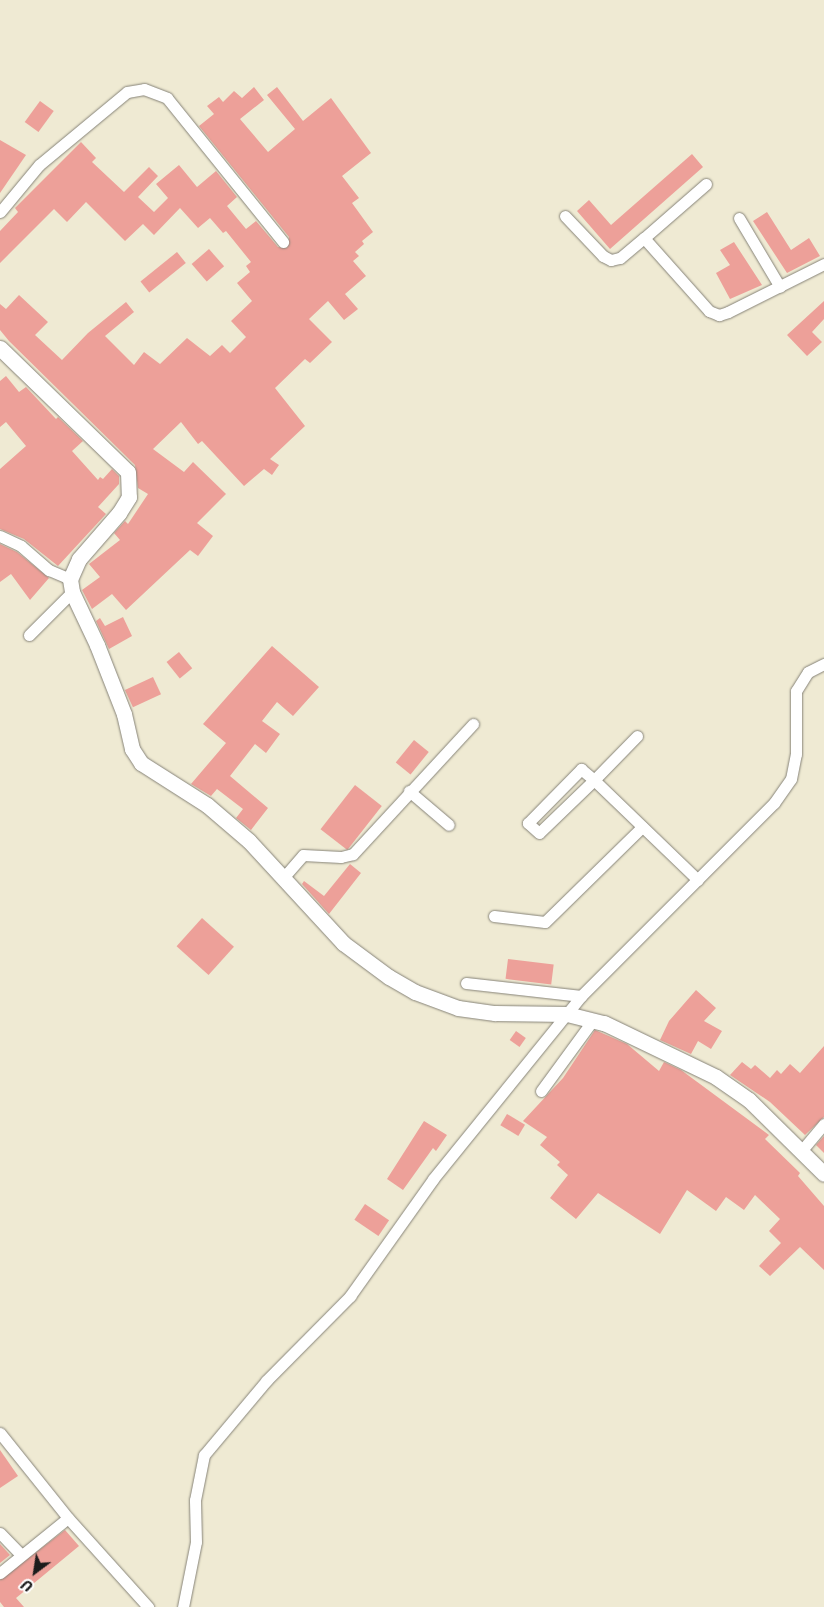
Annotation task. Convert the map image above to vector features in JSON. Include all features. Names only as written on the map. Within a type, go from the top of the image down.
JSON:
[{"type":"street","points":[[0,212],[39,165],[127,92],[144,89],[167,98],[283,242]]},
{"type":"street","points":[[565,216],[603,256],[611,260],[620,258],[706,184]]},
{"type":"street","points":[[739,218],[780,287]]},
{"type":"street","points":[[644,238],[710,310],[719,315],[824,264]]},
{"type":"street","points":[[0,348],[128,472],[129,497],[119,514],[80,559],[71,586],[29,635]]},
{"type":"street","points":[[0,536],[21,546],[71,586],[111,679],[135,757],[207,805],[249,841],[343,943],[389,977],[415,992],[458,1008],[495,1012],[567,1014],[593,1020],[716,1077],[749,1100],[802,1150],[824,1174]]},
{"type":"street","points":[[183,1607],[196,1542],[195,1500],[204,1455],[266,1381],[350,1296],[433,1179],[581,996],[732,848],[774,803],[791,779],[796,754],[796,691],[808,672],[824,664]]},
{"type":"street","points":[[283,878],[303,855],[341,857],[353,854],[409,791],[473,724]]},
{"type":"street","points":[[637,736],[594,780],[538,833],[528,822],[581,769],[594,780],[698,880]]},
{"type":"street","points":[[409,791],[448,824]]},
{"type":"street","points":[[494,916],[546,922],[642,826]]},
{"type":"street","points":[[466,983],[581,996]]},
{"type":"street","points":[[541,1091],[593,1020]]},
{"type":"street","points":[[802,1150],[824,1124]]},
{"type":"street","points":[[0,1433],[68,1518],[148,1607]]},
{"type":"street","points":[[0,1573],[20,1554],[68,1518]]},
{"type":"street","points":[[0,1533],[20,1554]]},
{"type":"building","points":[[254,87],[264,100],[240,119],[268,152],[295,129],[267,95],[277,87],[303,121],[331,98],[371,153],[342,176],[359,198],[352,203],[373,232],[362,241],[364,244],[355,252],[359,256],[353,261],[366,276],[345,294],[358,309],[344,320],[328,301],[309,319],[332,342],[310,363],[305,359],[275,388],[305,426],[270,459],[279,465],[272,475],[264,469],[244,486],[202,441],[198,444],[181,422],[153,449],[184,472],[193,462],[226,494],[197,523],[213,536],[198,556],[190,550],[126,610],[112,594],[92,609],[82,590],[100,577],[89,564],[120,540],[114,533],[125,521],[128,524],[148,494],[138,488],[135,465],[0,330],[0,304],[6,309],[19,295],[48,322],[35,335],[62,360],[88,333],[126,302],[134,312],[105,336],[134,365],[144,352],[160,364],[187,338],[210,356],[222,345],[230,353],[246,337],[231,321],[252,301],[237,283],[250,272],[246,266],[251,262],[226,231],[223,233],[210,218],[198,228],[180,208],[154,235],[143,224],[125,241],[86,202],[67,222],[54,209],[0,263],[0,231],[18,212],[15,208],[81,142],[96,158],[92,162],[124,192],[149,167],[158,176],[138,197],[154,212],[168,198],[156,184],[179,165],[197,187],[216,171],[237,197],[227,206],[246,229],[256,221],[278,247],[287,248],[289,237],[199,126],[214,114],[207,106],[219,97],[223,102],[234,91],[242,98]]},
{"type":"building","points":[[40,101],[54,111],[38,132],[25,122]]},
{"type":"building","points":[[0,140],[26,155],[0,193]]},
{"type":"building","points":[[692,154],[703,167],[610,249],[577,211],[589,200],[611,225]]},
{"type":"building","points":[[767,212],[791,250],[809,238],[820,256],[787,273],[753,221]]},
{"type":"building","points":[[734,242],[762,285],[730,299],[716,273],[730,265],[720,250]]},
{"type":"building","points":[[209,249],[224,266],[207,281],[192,264]]},
{"type":"building","points":[[177,252],[186,263],[149,292],[140,282]]},
{"type":"building","points":[[824,301],[824,319],[812,332],[822,342],[807,356],[787,335]]},
{"type":"building","points":[[6,376],[19,392],[26,387],[56,419],[58,417],[83,441],[72,451],[98,480],[100,477],[103,479],[112,469],[119,476],[119,484],[98,507],[106,514],[58,566],[24,539],[0,529],[0,469],[26,446],[6,422],[0,427],[0,381]]},
{"type":"building","points":[[0,544],[17,552],[49,578],[30,600],[11,574],[0,582]]},
{"type":"building","points":[[123,617],[132,636],[109,649],[96,621],[100,618],[105,626]]},
{"type":"building","points":[[272,646],[319,687],[293,716],[277,702],[262,721],[280,734],[266,753],[255,744],[230,776],[268,808],[251,830],[236,818],[243,809],[217,789],[211,796],[191,784],[226,743],[203,724]]},
{"type":"building","points":[[179,652],[192,668],[180,678],[167,662]]},
{"type":"building","points":[[153,677],[161,694],[133,707],[125,690]]},
{"type":"building","points":[[414,740],[429,752],[411,774],[396,763]]},
{"type":"building","points":[[355,785],[382,806],[347,850],[321,829]]},
{"type":"building","points":[[350,864],[361,873],[329,914],[302,884],[304,881],[324,896]]},
{"type":"building","points":[[202,918],[234,947],[209,975],[177,946]]},
{"type":"building","points":[[508,959],[554,965],[551,984],[506,979]]},
{"type":"building","points":[[696,990],[716,1008],[704,1021],[722,1031],[711,1049],[698,1041],[691,1054],[660,1040],[669,1021]]},
{"type":"building","points":[[595,1030],[627,1044],[659,1071],[664,1062],[681,1070],[769,1135],[765,1139],[800,1173],[798,1176],[824,1206],[824,1270],[800,1247],[770,1276],[759,1266],[781,1243],[769,1231],[780,1219],[755,1195],[744,1210],[726,1197],[716,1211],[687,1190],[660,1234],[598,1193],[576,1219],[550,1198],[568,1175],[557,1165],[560,1162],[540,1145],[547,1137],[523,1121],[563,1078]]},
{"type":"building","points":[[516,1031],[526,1038],[520,1047],[510,1040]]},
{"type":"building","points":[[824,1046],[824,1117],[805,1135],[770,1102],[730,1075],[742,1062],[751,1069],[755,1065],[770,1078],[777,1070],[781,1074],[790,1064],[800,1073]]},
{"type":"building","points":[[507,1114],[525,1125],[518,1136],[500,1125]]},
{"type":"building","points":[[424,1121],[447,1135],[436,1151],[433,1148],[403,1190],[387,1179]]},
{"type":"building","points":[[824,1136],[824,1153],[816,1145]]},
{"type":"building","points":[[365,1204],[389,1220],[378,1236],[354,1220]]},
{"type":"building","points":[[0,1450],[18,1476],[0,1488]]},
{"type":"building","points":[[65,1530],[79,1546],[16,1598],[24,1607],[4,1607],[0,1602],[0,1580]]},
{"type":"building","points":[[0,1544],[10,1555],[0,1563]]}]
